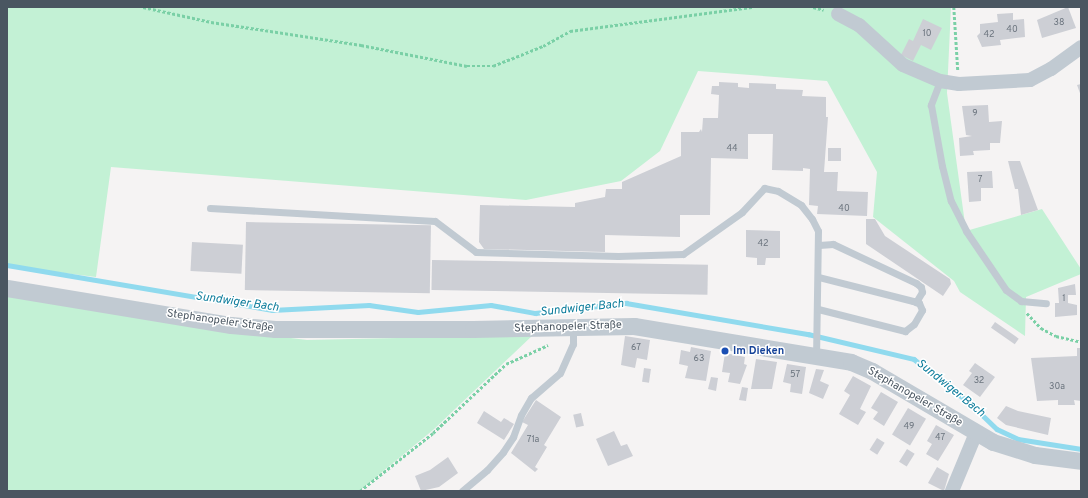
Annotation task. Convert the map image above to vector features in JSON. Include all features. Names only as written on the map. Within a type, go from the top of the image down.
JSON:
[{"type":"street","points":[[838,14],[859,24],[903,65],[940,81],[959,84],[1030,80],[1052,69],[1081,47]]},
{"type":"street","name":"Stephanopeler Straße","points":[[7,288],[231,324],[275,329],[465,330],[567,326],[634,326],[816,350],[872,371],[976,433],[1009,449],[1081,461]]},
{"type":"street","points":[[952,491],[976,433]]},
{"type":"lane","points":[[940,81],[932,104],[942,166],[951,201],[966,231],[1010,293],[1021,301],[1046,303]]},
{"type":"lane","points":[[210,208],[435,221],[476,252],[618,256],[683,254],[742,212],[764,188],[778,191],[801,205],[816,226],[819,245],[818,328],[816,350]]},
{"type":"lane","points":[[819,245],[833,244],[916,283],[921,287],[922,292],[916,302]]},
{"type":"lane","points":[[818,308],[905,331],[914,324],[922,310],[916,302],[819,277]]},
{"type":"lane","points":[[462,491],[487,470],[503,452],[513,438],[521,415],[531,398],[560,373],[573,344],[567,326]]},
{"type":"path","points":[[143,7],[211,22],[361,45],[467,66],[494,66],[543,46],[570,31],[753,7]]},
{"type":"path","points":[[954,7],[959,84]]},
{"type":"path","points":[[1010,293],[1018,304],[1041,328],[1056,336],[1081,342]]},
{"type":"path","points":[[360,491],[433,433],[506,364],[558,340],[567,326]]},
{"type":"green space","points":[[7,7],[951,7],[947,93],[966,231],[1042,209],[1081,269],[1081,274],[1026,297],[1025,336],[960,292],[954,281],[873,217],[877,172],[827,81],[698,71],[660,151],[621,181],[526,200],[111,167],[96,277],[7,266]]},
{"type":"green space","points":[[7,295],[179,324],[307,340],[533,335],[433,430],[359,491],[7,491]]},
{"type":"building","points":[[1068,7],[1076,28],[1042,38],[1037,20]]},
{"type":"building","points":[[1013,13],[1013,20],[1024,19],[1025,37],[1000,40],[1001,45],[982,47],[977,36],[980,33],[980,24],[998,22],[997,14]]},
{"type":"building","points":[[923,19],[942,28],[931,50],[921,45],[913,61],[901,55],[909,39],[913,41]]},
{"type":"building","points":[[719,82],[738,83],[738,87],[749,88],[749,83],[776,84],[776,89],[803,90],[802,96],[826,97],[826,117],[828,117],[824,172],[838,172],[837,191],[868,192],[867,216],[817,214],[818,206],[809,205],[810,169],[803,168],[803,171],[772,170],[773,134],[748,134],[748,159],[711,158],[710,215],[680,215],[680,237],[605,235],[605,252],[484,249],[479,242],[480,205],[575,207],[575,203],[605,197],[606,189],[622,189],[622,182],[681,156],[681,132],[699,132],[701,129],[702,132],[703,118],[718,118],[719,95],[711,94],[712,86],[719,86]]},
{"type":"building","points":[[1081,84],[1081,96],[1077,85]]},
{"type":"building","points":[[988,105],[989,122],[1002,121],[1000,143],[990,143],[990,150],[973,151],[974,155],[960,156],[959,138],[972,136],[966,135],[962,106]]},
{"type":"building","points":[[828,148],[841,148],[841,161],[828,161]]},
{"type":"building","points":[[1008,161],[1020,161],[1038,210],[1021,215],[1018,189],[1015,189]]},
{"type":"building","points":[[992,171],[993,188],[981,188],[981,201],[969,202],[967,172]]},
{"type":"building","points":[[866,219],[875,219],[885,236],[950,279],[951,284],[943,296],[866,244]]},
{"type":"building","points":[[246,222],[431,225],[430,293],[245,290]]},
{"type":"building","points":[[746,230],[780,231],[780,258],[766,258],[765,265],[757,265],[757,258],[746,257]]},
{"type":"building","points":[[192,242],[243,245],[241,274],[190,271]]},
{"type":"building","points":[[432,260],[708,265],[707,295],[431,290]]},
{"type":"building","points":[[1075,284],[1076,295],[1068,295],[1068,303],[1077,305],[1077,315],[1055,317],[1055,303],[1059,303],[1058,288]]},
{"type":"building","points":[[995,322],[1019,339],[1015,344],[991,328]]},
{"type":"building","points":[[625,336],[650,340],[647,360],[637,358],[635,368],[621,365]]},
{"type":"building","points":[[691,347],[711,351],[706,381],[685,378],[688,366],[679,364],[681,350],[690,352]]},
{"type":"building","points":[[1077,348],[1081,348],[1081,401],[1074,400],[1075,405],[1058,405],[1058,400],[1037,401],[1031,358],[1077,356]]},
{"type":"building","points":[[725,353],[745,357],[744,364],[747,365],[740,384],[728,382],[730,373],[722,372]]},
{"type":"building","points":[[756,359],[777,362],[772,389],[751,389]]},
{"type":"building","points":[[975,363],[995,377],[980,397],[963,385],[972,373],[969,371]]},
{"type":"building","points":[[787,364],[806,367],[802,394],[790,392],[791,384],[783,382]]},
{"type":"building","points":[[644,368],[651,369],[649,383],[642,382]]},
{"type":"building","points":[[816,369],[824,370],[820,381],[829,385],[823,399],[809,393]]},
{"type":"building","points":[[853,376],[871,386],[860,409],[866,412],[858,425],[839,414],[850,395],[844,391]]},
{"type":"building","points":[[711,377],[718,378],[716,391],[708,389]]},
{"type":"building","points":[[742,387],[748,388],[746,401],[739,400]]},
{"type":"building","points":[[881,392],[898,402],[884,426],[873,419],[878,412],[871,408]]},
{"type":"building","points":[[536,400],[561,417],[544,445],[547,447],[535,467],[538,469],[535,472],[511,453],[528,425],[522,422]]},
{"type":"building","points":[[1006,406],[1018,411],[1051,418],[1048,435],[1006,425],[997,418]]},
{"type":"building","points":[[908,408],[926,419],[910,445],[892,435]]},
{"type":"building","points":[[484,411],[501,422],[504,418],[514,424],[504,440],[477,423]]},
{"type":"building","points":[[581,413],[584,426],[576,427],[573,415]]},
{"type":"building","points":[[936,425],[954,435],[938,461],[926,454],[932,444],[927,441]]},
{"type":"building","points":[[614,431],[621,446],[627,444],[633,456],[608,466],[596,439]]},
{"type":"building","points":[[877,438],[885,443],[877,455],[870,450]]},
{"type":"building","points":[[907,449],[915,454],[907,466],[899,462]]},
{"type":"building","points":[[448,457],[458,473],[439,487],[421,491],[415,476],[430,470]]},
{"type":"building","points":[[937,467],[949,474],[944,491],[928,483]]},
{"type":"waterway","name":"Sundwiger Bach","points":[[7,265],[272,310],[369,305],[418,312],[491,305],[535,313],[626,303],[808,334],[914,359],[971,404],[997,429],[1018,439],[1081,449]]},
{"type":"place","name":"Im Dieken","points":[[725,351]]}]
